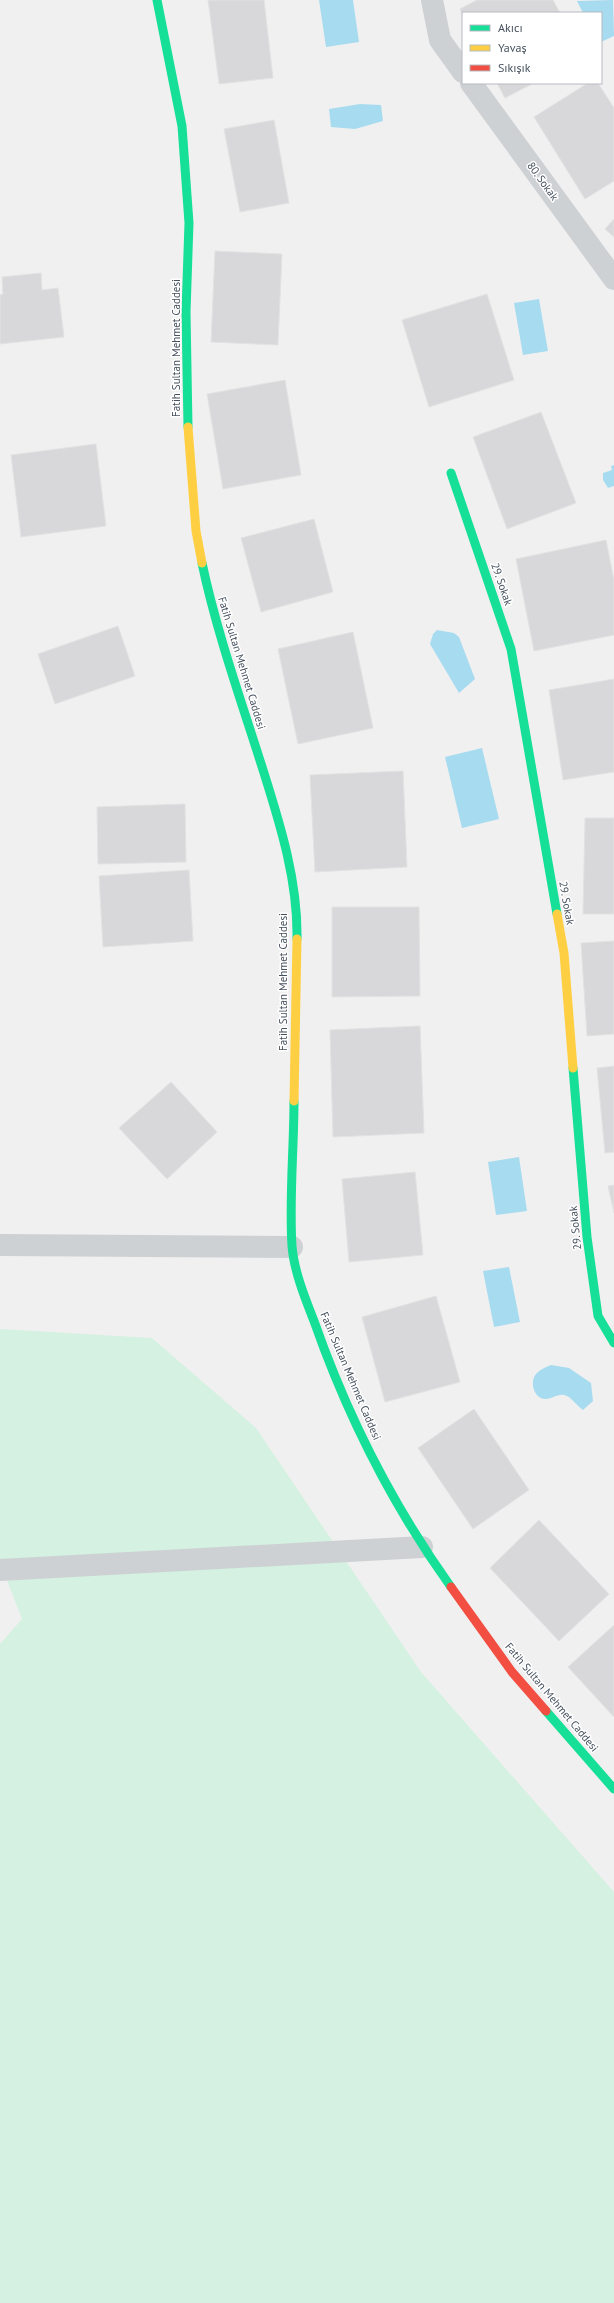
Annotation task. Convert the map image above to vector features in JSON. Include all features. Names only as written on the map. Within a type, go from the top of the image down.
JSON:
[{"type":"main road","name":"Fatih Sultan Mehmet Caddesi","points":[[157,0],[182,126],[188,208],[186,312],[189,450],[196,531],[210,601],[273,802],[290,864],[297,925],[292,1247],[301,1286],[324,1350],[382,1478],[422,1548],[512,1672],[614,1789]]},
{"type":"main road","name":"29. Sokak","points":[[452,473],[511,649],[564,953],[587,1237],[598,1316],[614,1343]]},
{"type":"street","points":[[432,0],[440,40],[462,71]]},
{"type":"street","name":"80. Sokak","points":[[472,84],[614,279]]},
{"type":"street","points":[[0,1244],[292,1247]]},
{"type":"street","points":[[0,1570],[422,1548]]},
{"type":"green space","points":[[0,1329],[152,1338],[256,1428],[421,1672],[614,1892],[614,2303],[0,2303],[0,1644],[22,1619],[0,1562]]},
{"type":"water","points":[[319,0],[353,0],[359,42],[326,47]]},
{"type":"water","points":[[613,0],[614,36],[602,42],[602,12],[582,12],[577,1]]},
{"type":"water","points":[[360,104],[381,105],[383,121],[355,129],[331,127],[329,109]]},
{"type":"water","points":[[539,299],[548,351],[523,355],[514,303]]},
{"type":"water","points":[[614,465],[614,486],[608,488],[603,480],[603,473],[612,470],[611,466]]},
{"type":"water","points":[[437,630],[454,633],[459,637],[475,679],[459,693],[430,644],[433,634]]},
{"type":"water","points":[[482,748],[499,819],[462,828],[445,757]]},
{"type":"water","points":[[519,1157],[527,1211],[496,1215],[488,1162]]},
{"type":"water","points":[[509,1267],[520,1322],[494,1327],[483,1271]]},
{"type":"water","points":[[551,1365],[569,1368],[591,1383],[593,1401],[583,1410],[564,1395],[546,1399],[538,1396],[535,1393],[533,1380],[540,1370]]},
{"type":"building","points":[[208,0],[264,0],[273,78],[219,84]]},
{"type":"building","points":[[477,0],[553,0],[559,12],[462,12],[462,14],[460,9]]},
{"type":"building","points":[[498,84],[532,84],[505,98]]},
{"type":"building","points":[[586,84],[599,84],[614,108],[614,181],[585,199],[534,117]]},
{"type":"building","points":[[274,120],[289,203],[240,212],[224,129]]},
{"type":"building","points":[[614,219],[614,237],[605,229]]},
{"type":"building","points":[[215,251],[282,254],[278,345],[211,342]]},
{"type":"building","points":[[41,273],[42,290],[58,288],[64,337],[0,344],[0,295],[3,294],[2,277]]},
{"type":"building","points":[[487,294],[514,380],[429,407],[402,320]]},
{"type":"building","points":[[285,380],[301,475],[223,489],[207,394]]},
{"type":"building","points":[[541,412],[576,503],[507,529],[473,437]]},
{"type":"building","points":[[96,444],[106,526],[21,537],[11,455]]},
{"type":"building","points":[[314,519],[333,592],[261,612],[241,538]]},
{"type":"building","points":[[606,540],[614,580],[614,635],[534,651],[516,559]]},
{"type":"building","points":[[118,626],[135,676],[55,704],[38,654]]},
{"type":"building","points":[[353,632],[373,728],[298,744],[278,649]]},
{"type":"building","points":[[614,679],[614,772],[563,780],[549,690]]},
{"type":"building","points":[[403,771],[407,867],[315,872],[310,775]]},
{"type":"building","points":[[185,804],[186,862],[98,864],[97,807]]},
{"type":"building","points":[[585,818],[614,818],[614,914],[583,914]]},
{"type":"building","points":[[189,870],[193,941],[103,947],[99,876]]},
{"type":"building","points":[[332,907],[419,907],[420,996],[332,997]]},
{"type":"building","points":[[614,941],[614,1034],[587,1036],[581,943]]},
{"type":"building","points":[[420,1026],[424,1133],[333,1137],[330,1030]]},
{"type":"building","points":[[614,1066],[614,1152],[605,1153],[597,1068]]},
{"type":"building","points":[[171,1082],[217,1132],[167,1179],[119,1128]]},
{"type":"building","points":[[415,1172],[423,1255],[349,1262],[342,1179]]},
{"type":"building","points":[[614,1185],[614,1213],[608,1186]]},
{"type":"building","points":[[436,1296],[460,1382],[385,1402],[362,1317]]},
{"type":"building","points":[[474,1409],[529,1490],[473,1529],[418,1448]]},
{"type":"building","points":[[539,1520],[609,1594],[559,1641],[490,1568]]},
{"type":"building","points":[[614,1625],[614,1717],[568,1667]]},
{"type":"traffic: fast","points":[[157,0],[182,126],[189,223],[186,312],[188,427]]},
{"type":"traffic: fast","points":[[451,473],[511,649],[557,914]]},
{"type":"traffic: fast","points":[[202,563],[222,642],[282,834],[295,897],[297,939]]},
{"type":"traffic: fast","points":[[573,1068],[587,1237],[598,1316],[614,1343]]},
{"type":"traffic: fast","points":[[294,1101],[291,1228],[293,1255],[300,1284],[341,1391],[373,1459],[410,1524],[451,1587]]},
{"type":"traffic: fast","points":[[546,1711],[614,1789]]},
{"type":"traffic: slow","points":[[188,427],[196,531],[202,563]]},
{"type":"traffic: slow","points":[[557,914],[564,953],[573,1068]]},
{"type":"traffic: slow","points":[[294,1101],[297,939]]},
{"type":"traffic: jam","points":[[451,1587],[512,1672],[546,1711]]}]
